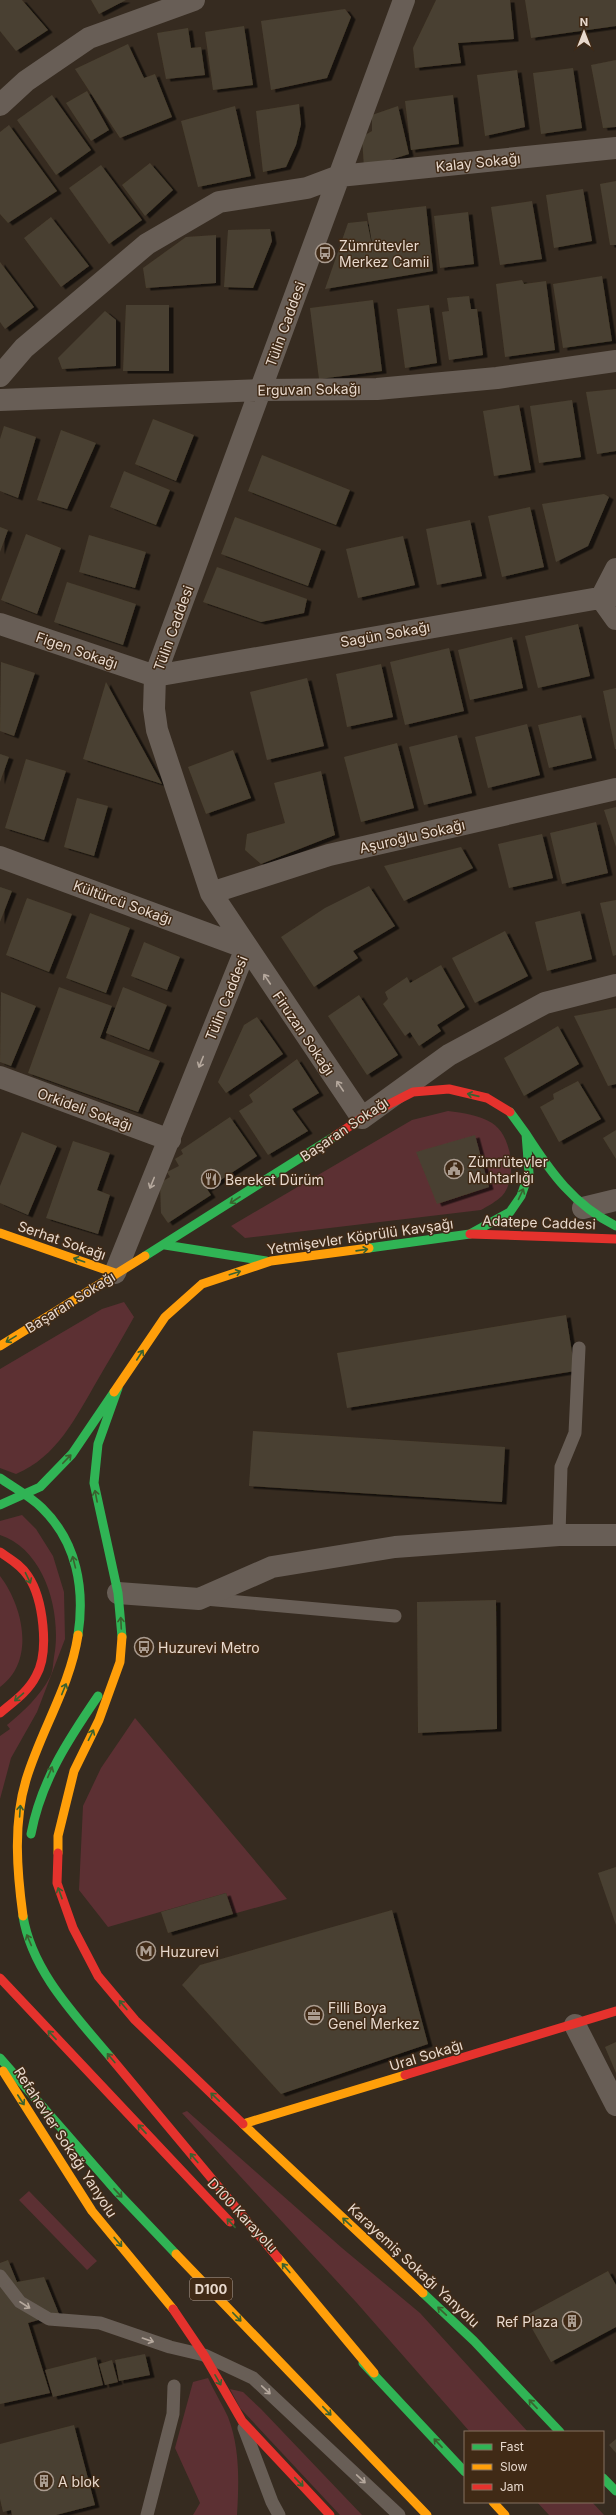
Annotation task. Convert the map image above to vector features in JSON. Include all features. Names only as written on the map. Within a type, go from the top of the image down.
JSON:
[{"type":"main road","name":"Adatepe Caddesi","points":[[362,1118],[413,1092],[448,1089],[487,1098],[510,1112],[552,1174],[583,1208],[616,1226]]},
{"type":"main road","name":"Başaran Sokağı","points":[[0,1346],[115,1273],[164,1246],[362,1118]]},
{"type":"main road","name":"Adatepe Caddesi","points":[[470,1234],[510,1212],[521,1196],[529,1173],[526,1134]]},
{"type":"main road","name":"Serhat Sokağı","points":[[0,1233],[115,1273]]},
{"type":"main road","name":"Adatepe Caddesi","points":[[470,1234],[616,1239]]},
{"type":"main road","name":"Yetmişevler Köprülü Kavşağı","points":[[2,1505],[40,1487],[72,1454],[165,1317],[202,1284],[271,1262],[470,1234]]},
{"type":"main road","points":[[164,1246],[271,1262]]},
{"type":"main road","points":[[30,1846],[34,1811],[54,1763],[120,1662],[122,1638],[118,1593],[94,1483],[98,1444],[118,1388]]},
{"type":"main road","points":[[0,1478],[43,1508],[69,1543],[81,1589],[80,1627],[73,1665],[35,1755],[20,1806],[18,1862],[27,1934],[42,1968],[70,2009],[374,2374]]},
{"type":"main road","points":[[0,1552],[24,1569],[40,1602],[44,1635],[40,1668],[23,1694],[0,1713]]},
{"type":"main road","name":"Karayemiş Sokağı Yanyolu","points":[[120,1662],[99,1720],[74,1770],[58,1836],[57,1883],[73,1928],[98,1976],[135,2020],[243,2124],[474,2341],[559,2431]]},
{"type":"main road","points":[[38,1936],[41,1951],[70,2009]]},
{"type":"main road","name":"D100 Karayolu","points":[[0,1978],[238,2230]]},
{"type":"main road","name":"Ural Sokağı","points":[[243,2124],[574,2025],[616,2011]]},
{"type":"main road","name":"D100","points":[[0,2058],[118,2193],[427,2515]]},
{"type":"main road","name":"Refahevler Sokağı Yanyolu","points":[[0,2067],[92,2211],[164,2298],[204,2355],[242,2422],[330,2515]]},
{"type":"main road","name":"D100 Karayolu","points":[[270,2265],[464,2471]]},
{"type":"main road","points":[[604,2479],[616,2491]]},
{"type":"main road","points":[[494,2503],[506,2515]]},
{"type":"street","points":[[0,105],[26,81],[89,38],[194,0]]},
{"type":"street","name":"Tülin Caddesi","points":[[115,1273],[170,1140],[246,948],[211,893],[157,730],[155,676],[404,0]]},
{"type":"street","name":"Kalay Sokağı","points":[[0,376],[24,348],[147,244],[219,202],[307,188],[339,176],[616,148]]},
{"type":"street","name":"Erguvan Sokağı","points":[[0,400],[260,390],[384,388],[497,378],[616,361]]},
{"type":"street","points":[[616,569],[608,596],[616,619]]},
{"type":"street","name":"Sagün Sokağı","points":[[155,676],[608,596]]},
{"type":"street","name":"Figen Sokağı","points":[[0,624],[155,676]]},
{"type":"street","name":"Aşuroğlu Sokağı","points":[[211,893],[329,855],[616,789]]},
{"type":"street","name":"Kültürcü Sokağı","points":[[0,857],[246,948]]},
{"type":"street","name":"Firuzan Sokağı","points":[[246,948],[362,1118]]},
{"type":"street","name":"Başaran Sokağı","points":[[362,1118],[450,1055],[538,1007],[570,996],[616,985]]},
{"type":"street","name":"Orkideli Sokağı","points":[[0,1077],[170,1140]]},
{"type":"street","points":[[583,1208],[616,1200]]},
{"type":"street","points":[[118,1593],[199,1599],[272,1567],[395,1547],[559,1535],[616,1535]]},
{"type":"street","points":[[574,2025],[616,2105]]},
{"type":"lane","points":[[559,1535],[561,1467],[574,1433],[579,1348]]},
{"type":"lane","points":[[199,1599],[395,1616]]},
{"type":"lane","points":[[0,2276],[20,2302],[49,2319],[100,2323],[170,2347],[204,2355],[254,2378],[398,2515]]},
{"type":"lane","points":[[147,2515],[173,2414],[174,2386]]},
{"type":"lane","points":[[242,2422],[272,2502],[279,2515]]},
{"type":"shaded area","points":[[448,1111],[476,1116],[492,1123],[499,1129],[508,1147],[511,1169],[507,1188],[500,1198],[481,1210],[245,1238],[231,1226],[412,1120]]},
{"type":"shaded area","points":[[124,1302],[134,1317],[64,1435],[54,1447],[30,1467],[16,1474],[0,1468],[0,1369],[102,1309]]},
{"type":"shaded area","points":[[22,1515],[36,1529],[53,1556],[64,1592],[65,1639],[52,1673],[56,1640],[55,1622],[53,1604],[47,1586],[39,1569],[29,1554],[16,1543],[0,1535],[0,1521]]},
{"type":"shaded area","points":[[0,1576],[15,1602],[20,1617],[22,1648],[18,1663],[11,1676],[0,1687]]},
{"type":"shaded area","points":[[52,1673],[37,1712],[11,1758],[0,1799],[0,1736],[10,1729],[7,1725],[31,1703],[41,1691]]},
{"type":"shaded area","points":[[135,1718],[287,1899],[233,1914],[226,1893],[108,1927],[79,1890],[83,1806],[101,1768]]},
{"type":"shaded area","points":[[187,2111],[342,2248],[420,2313],[527,2431],[469,2431],[356,2302],[182,2113]]},
{"type":"shaded area","points":[[29,2191],[97,2261],[87,2270],[19,2200]]},
{"type":"shaded area","points":[[208,2378],[228,2417],[235,2441],[238,2465],[237,2515],[193,2515],[200,2503],[175,2448],[193,2382]]},
{"type":"shaded area","points":[[230,2389],[243,2392],[261,2409],[362,2515],[340,2515],[240,2408]]},
{"type":"shaded area","points":[[538,2503],[593,2503],[604,2515],[549,2515]]},
{"type":"building","points":[[0,0],[22,0],[48,30],[16,51],[0,31]]},
{"type":"building","points":[[91,0],[126,0],[99,14]]},
{"type":"building","points":[[436,0],[510,0],[514,39],[458,43],[461,63],[415,68],[413,48]]},
{"type":"building","points":[[525,0],[616,0],[616,26],[531,38]]},
{"type":"building","points":[[345,9],[351,17],[327,78],[271,90],[261,21]]},
{"type":"building","points":[[244,26],[253,85],[213,90],[205,32]]},
{"type":"building","points":[[188,28],[191,48],[201,47],[205,75],[166,79],[157,33]]},
{"type":"building","points":[[128,44],[144,78],[155,74],[172,117],[120,138],[75,69]]},
{"type":"building","points":[[616,60],[616,127],[603,128],[591,65]]},
{"type":"building","points":[[573,68],[582,128],[541,134],[533,73]]},
{"type":"building","points":[[517,70],[525,127],[485,136],[477,75]]},
{"type":"building","points":[[87,91],[109,130],[91,141],[66,103]]},
{"type":"building","points":[[52,95],[91,150],[56,175],[17,120]]},
{"type":"building","points":[[453,95],[459,144],[411,150],[405,101]]},
{"type":"building","points":[[299,104],[301,124],[296,145],[286,167],[263,172],[256,111]]},
{"type":"building","points":[[235,106],[251,176],[198,187],[181,121]]},
{"type":"building","points":[[398,106],[409,154],[364,168],[362,137],[372,131],[372,115]]},
{"type":"building","points":[[9,125],[57,191],[8,223],[0,214],[0,132]]},
{"type":"building","points":[[150,163],[173,190],[145,216],[122,185]]},
{"type":"building","points":[[101,165],[142,220],[109,244],[69,188]]},
{"type":"building","points":[[616,181],[616,245],[610,245],[600,184]]},
{"type":"building","points":[[583,189],[592,241],[554,248],[546,195]]},
{"type":"building","points":[[532,201],[542,259],[500,265],[491,207]]},
{"type":"building","points":[[426,206],[433,271],[325,289],[348,223],[367,221],[374,255],[367,213]]},
{"type":"building","points":[[468,212],[474,264],[440,268],[434,216]]},
{"type":"building","points":[[51,217],[89,266],[61,287],[24,238]]},
{"type":"building","points":[[270,229],[272,241],[253,288],[224,287],[228,230]]},
{"type":"building","points":[[216,235],[216,283],[146,288],[143,268],[186,237]]},
{"type":"building","points":[[0,262],[34,307],[5,329],[0,322]]},
{"type":"building","points":[[602,276],[612,341],[563,348],[553,284]]},
{"type":"building","points":[[522,280],[524,284],[546,281],[555,350],[505,357],[496,284]]},
{"type":"building","points":[[469,296],[471,309],[477,309],[483,355],[449,360],[442,312],[449,311],[447,298]]},
{"type":"building","points":[[373,300],[382,371],[319,379],[310,308]]},
{"type":"building","points":[[126,305],[169,305],[169,371],[123,371]]},
{"type":"building","points":[[429,305],[437,363],[405,368],[397,309]]},
{"type":"building","points":[[105,311],[116,320],[116,366],[62,369],[58,358]]},
{"type":"building","points":[[616,389],[616,451],[597,454],[586,392]]},
{"type":"building","points":[[572,400],[581,457],[539,463],[530,406]]},
{"type":"building","points":[[519,405],[531,470],[494,476],[483,411]]},
{"type":"building","points":[[153,419],[194,435],[176,481],[135,464]]},
{"type":"building","points":[[4,426],[36,437],[18,498],[0,491],[0,439]]},
{"type":"building","points":[[61,430],[96,443],[67,509],[37,500]]},
{"type":"building","points":[[262,455],[350,490],[336,525],[248,491]]},
{"type":"building","points":[[124,471],[170,490],[156,525],[110,507]]},
{"type":"building","points":[[604,494],[609,497],[588,546],[556,562],[542,504]]},
{"type":"building","points":[[530,507],[544,567],[502,577],[488,516]]},
{"type":"building","points":[[235,517],[321,549],[308,586],[221,554]]},
{"type":"building","points":[[470,520],[482,576],[437,585],[426,529]]},
{"type":"building","points":[[0,527],[8,530],[0,552]]},
{"type":"building","points":[[26,534],[61,548],[37,614],[1,600]]},
{"type":"building","points":[[89,535],[146,552],[135,588],[79,572]]},
{"type":"building","points":[[403,536],[415,585],[358,598],[346,549]]},
{"type":"building","points":[[217,567],[307,599],[304,613],[261,622],[203,602]]},
{"type":"building","points":[[67,582],[136,604],[123,645],[54,622]]},
{"type":"building","points":[[578,624],[590,676],[538,688],[525,636]]},
{"type":"building","points":[[512,637],[523,688],[470,700],[458,650]]},
{"type":"building","points":[[449,648],[464,711],[405,725],[390,662]]},
{"type":"building","points":[[1,662],[35,673],[14,736],[0,731]]},
{"type":"building","points":[[381,664],[393,717],[347,727],[336,674]]},
{"type":"building","points":[[307,678],[324,746],[267,760],[250,692]]},
{"type":"building","points":[[106,682],[162,784],[83,759]]},
{"type":"building","points":[[616,688],[616,749],[615,749],[603,691]]},
{"type":"building","points":[[581,715],[592,758],[549,768],[538,725]]},
{"type":"building","points":[[527,724],[540,775],[488,788],[475,737]]},
{"type":"building","points":[[457,735],[472,793],[424,805],[409,747]]},
{"type":"building","points":[[397,743],[414,808],[361,822],[344,757]]},
{"type":"building","points":[[233,750],[251,798],[206,814],[188,767]]},
{"type":"building","points":[[0,754],[9,757],[0,782]]},
{"type":"building","points":[[26,759],[66,771],[44,840],[5,828]]},
{"type":"building","points":[[321,771],[335,835],[261,864],[245,850],[247,834],[285,823],[274,783]]},
{"type":"building","points":[[77,798],[108,806],[94,856],[64,847]]},
{"type":"building","points":[[616,807],[616,847],[604,810]]},
{"type":"building","points":[[596,822],[608,873],[562,884],[550,833]]},
{"type":"building","points":[[542,834],[553,878],[509,888],[498,844]]},
{"type":"building","points":[[461,847],[473,868],[404,901],[384,866]]},
{"type":"building","points":[[369,886],[395,926],[353,951],[358,958],[314,987],[281,937],[325,908]]},
{"type":"building","points":[[0,887],[12,891],[0,922]]},
{"type":"building","points":[[27,898],[72,914],[49,972],[6,955]]},
{"type":"building","points":[[616,900],[616,955],[613,956],[600,903]]},
{"type":"building","points":[[580,911],[592,959],[547,971],[535,922]]},
{"type":"building","points":[[90,913],[130,928],[106,993],[66,978]]},
{"type":"building","points":[[505,931],[528,976],[475,1003],[452,958]]},
{"type":"building","points":[[144,942],[180,957],[167,990],[131,976]]},
{"type":"building","points":[[441,965],[465,1007],[437,1025],[441,1031],[419,1046],[410,1032],[405,1036],[383,1004],[388,999],[385,992],[407,977],[410,983]]},
{"type":"building","points":[[59,987],[112,1006],[100,1038],[160,1061],[138,1112],[28,1073]]},
{"type":"building","points":[[123,987],[167,1005],[149,1050],[106,1033]]},
{"type":"building","points":[[1,992],[36,1006],[11,1066],[0,1062]]},
{"type":"building","points":[[359,995],[398,1055],[367,1075],[328,1016]]},
{"type":"building","points":[[616,1008],[616,1084],[608,1086],[574,1016]]},
{"type":"building","points":[[257,1017],[283,1054],[226,1093],[218,1082],[244,1025]]},
{"type":"building","points":[[558,1026],[579,1064],[524,1096],[504,1058]]},
{"type":"building","points":[[297,1059],[319,1093],[292,1109],[308,1131],[268,1155],[239,1111],[253,1102],[249,1095]]},
{"type":"building","points":[[578,1081],[601,1119],[559,1142],[540,1107],[554,1099],[553,1094]]},
{"type":"building","points":[[230,1117],[257,1156],[207,1189],[211,1195],[168,1223],[161,1213],[160,1183],[170,1177],[167,1172],[179,1166],[175,1159],[183,1154],[181,1150]]},
{"type":"building","points":[[616,1130],[616,1159],[603,1138]]},
{"type":"building","points":[[22,1132],[57,1146],[28,1215],[0,1203],[0,1186]]},
{"type":"building","name":"Zümrütevler Muhtarlığı","points":[[475,1135],[489,1187],[437,1204],[416,1152]]},
{"type":"building","points":[[73,1141],[110,1153],[97,1190],[110,1195],[98,1234],[46,1218]]},
{"type":"building","points":[[566,1315],[575,1371],[347,1408],[337,1353]]},
{"type":"building","points":[[253,1431],[505,1447],[502,1502],[249,1486]]},
{"type":"building","points":[[496,1600],[497,1729],[418,1733],[417,1602]]},
{"type":"building","points":[[616,1867],[616,1925],[598,1873]]},
{"type":"building","points":[[226,1893],[233,1914],[168,1933],[161,1912]]},
{"type":"building","name":"Filli Boya Genel Merkez","points":[[392,1910],[428,2044],[281,2094],[182,1985],[200,1965]]},
{"type":"building","points":[[616,2042],[616,2073],[605,2047]]},
{"type":"building","points":[[8,2260],[17,2282],[44,2277],[59,2314],[28,2323],[50,2393],[0,2404],[0,2263]]},
{"type":"building","name":"Ref Plaza","points":[[608,2271],[616,2285],[616,2327],[551,2362],[525,2316]]},
{"type":"building","points":[[145,2354],[150,2375],[119,2381],[115,2360]]},
{"type":"building","points":[[96,2357],[103,2385],[53,2397],[45,2370]]},
{"type":"building","points":[[112,2360],[118,2382],[105,2385],[99,2364]]},
{"type":"building","name":"A blok","points":[[74,2425],[95,2505],[56,2515],[12,2515],[11,2510],[3,2512],[0,2499],[0,2444]]},
{"type":"building","points":[[616,2439],[616,2453],[609,2445]]},
{"type":"traffic: fast","points":[[369,1248],[470,1234],[510,1212],[521,1196],[529,1173],[526,1134],[510,1112]]},
{"type":"traffic: fast","points":[[526,1134],[554,1175],[565,1187],[601,1218],[616,1226]]},
{"type":"traffic: fast","points":[[145,1256],[335,1136]]},
{"type":"traffic: fast","points":[[165,1245],[266,1261]]},
{"type":"traffic: fast","points":[[118,1388],[98,1444],[94,1483],[118,1593],[122,1637]]},
{"type":"traffic: fast","points":[[0,1505],[40,1487],[72,1454],[114,1392]]},
{"type":"traffic: fast","points":[[0,1478],[42,1508],[54,1521],[71,1551],[79,1584],[80,1618],[78,1635]]},
{"type":"traffic: fast","points":[[31,1834],[41,1796],[57,1762],[66,1745],[98,1696]]},
{"type":"traffic: fast","points":[[23,1916],[28,1936],[36,1956],[57,1992],[111,2058]]},
{"type":"traffic: fast","points":[[0,2058],[118,2193],[176,2254]]},
{"type":"traffic: fast","points":[[423,2293],[474,2341],[559,2431]]},
{"type":"traffic: fast","points":[[363,2363],[464,2471]]},
{"type":"traffic: fast","points":[[604,2479],[616,2491]]},
{"type":"traffic: slow","points":[[0,1233],[115,1273]]},
{"type":"traffic: slow","points":[[114,1392],[165,1317],[202,1284],[271,1261],[369,1248]]},
{"type":"traffic: slow","points":[[0,1346],[145,1256]]},
{"type":"traffic: slow","points":[[23,1916],[17,1848],[19,1813],[22,1796],[32,1762],[69,1673],[78,1635]]},
{"type":"traffic: slow","points":[[58,1853],[58,1836],[74,1771],[99,1720],[120,1662],[122,1637]]},
{"type":"traffic: slow","points":[[3,2071],[92,2211],[173,2309]]},
{"type":"traffic: slow","points":[[243,2124],[405,2075]]},
{"type":"traffic: slow","points":[[243,2124],[423,2293]]},
{"type":"traffic: slow","points":[[176,2254],[427,2515]]},
{"type":"traffic: slow","points":[[278,2258],[374,2373]]},
{"type":"traffic: slow","points":[[494,2503],[505,2515]]},
{"type":"traffic: jam","points":[[335,1136],[362,1118],[413,1092],[449,1089],[487,1098],[510,1112]]},
{"type":"traffic: jam","points":[[470,1234],[616,1239]]},
{"type":"traffic: jam","points":[[0,1552],[15,1562],[28,1576],[38,1598],[44,1640],[40,1666],[33,1682],[20,1696],[0,1713]]},
{"type":"traffic: jam","points":[[58,1853],[57,1883],[73,1928],[98,1976],[135,2020],[243,2124]]},
{"type":"traffic: jam","points":[[0,1978],[230,2222]]},
{"type":"traffic: jam","points":[[405,2075],[616,2011]]},
{"type":"traffic: jam","points":[[111,2058],[278,2258]]},
{"type":"traffic: jam","points":[[173,2309],[204,2355],[242,2421],[330,2515]]},
{"type":"place","name":"Zümrütevler Merkez Camii","points":[[325,253]]},
{"type":"place","name":"Zümrütevler Muhtarlığı","points":[[454,1169]]},
{"type":"place","name":"Bereket Dürüm","points":[[211,1179]]},
{"type":"place","name":"Huzurevi Metro","points":[[144,1647]]},
{"type":"place","name":"Huzurevi","points":[[146,1951]]},
{"type":"place","name":"Filli Boya Genel Merkez","points":[[314,2015]]},
{"type":"place","name":"Ref Plaza","points":[[572,2321]]},
{"type":"place","name":"A blok","points":[[44,2481]]}]
